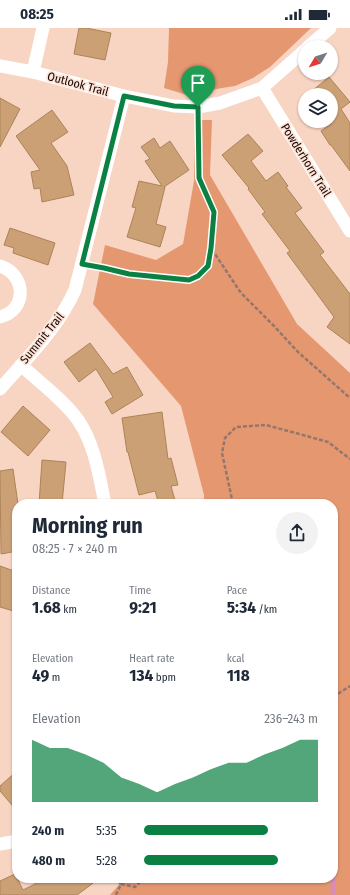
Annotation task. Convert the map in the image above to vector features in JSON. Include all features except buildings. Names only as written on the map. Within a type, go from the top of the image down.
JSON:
[{"type":"street","points":[[33,72],[42,28]]},
{"type":"street","points":[[316,40],[330,28]]},
{"type":"street","name":"Outlook Trail","points":[[0,66],[33,72],[124,96],[174,106],[198,107],[226,102],[262,88],[298,56]]},
{"type":"street","name":"Powderhorn Trail","points":[[262,88],[350,231]]},
{"type":"street","name":"Summit Trail","points":[[0,389],[57,323],[68,306],[75,290],[124,96]]},
{"type":"street","points":[[0,266],[9,269],[15,275],[21,291],[16,306],[10,312],[0,317]]},
{"type":"street","points":[[21,365],[68,409],[78,421],[86,435],[94,455],[104,499]]},
{"type":"street","points":[[0,844],[12,842]]},
{"type":"path","points":[[82,264],[129,274],[189,280],[198,276],[208,266],[214,212],[199,178],[198,107]]},
{"type":"path","points":[[211,248],[241,293],[298,352],[350,398]]},
{"type":"path","points":[[232,499],[222,453],[225,438],[236,427],[266,425],[328,442],[350,460]]},
{"type":"path","points":[[338,694],[350,686]]},
{"type":"path","points":[[116,895],[121,884],[135,887],[139,883]]},
{"type":"shaded area","points":[[169,28],[311,28],[270,67],[253,78],[235,86],[187,95],[164,88],[168,62]]},
{"type":"shaded area","points":[[195,120],[212,120],[210,175],[297,324],[350,373],[350,895],[110,895],[121,883],[338,883],[338,499],[204,499],[181,406],[93,304],[105,245],[156,260],[183,244],[194,181]]},
{"type":"waterway","points":[[333,883],[333,895]]},
{"type":"route","points":[[124,96],[174,106],[198,107],[199,178],[214,212],[208,266],[198,276],[189,280],[129,274],[82,264],[124,96]]}]
